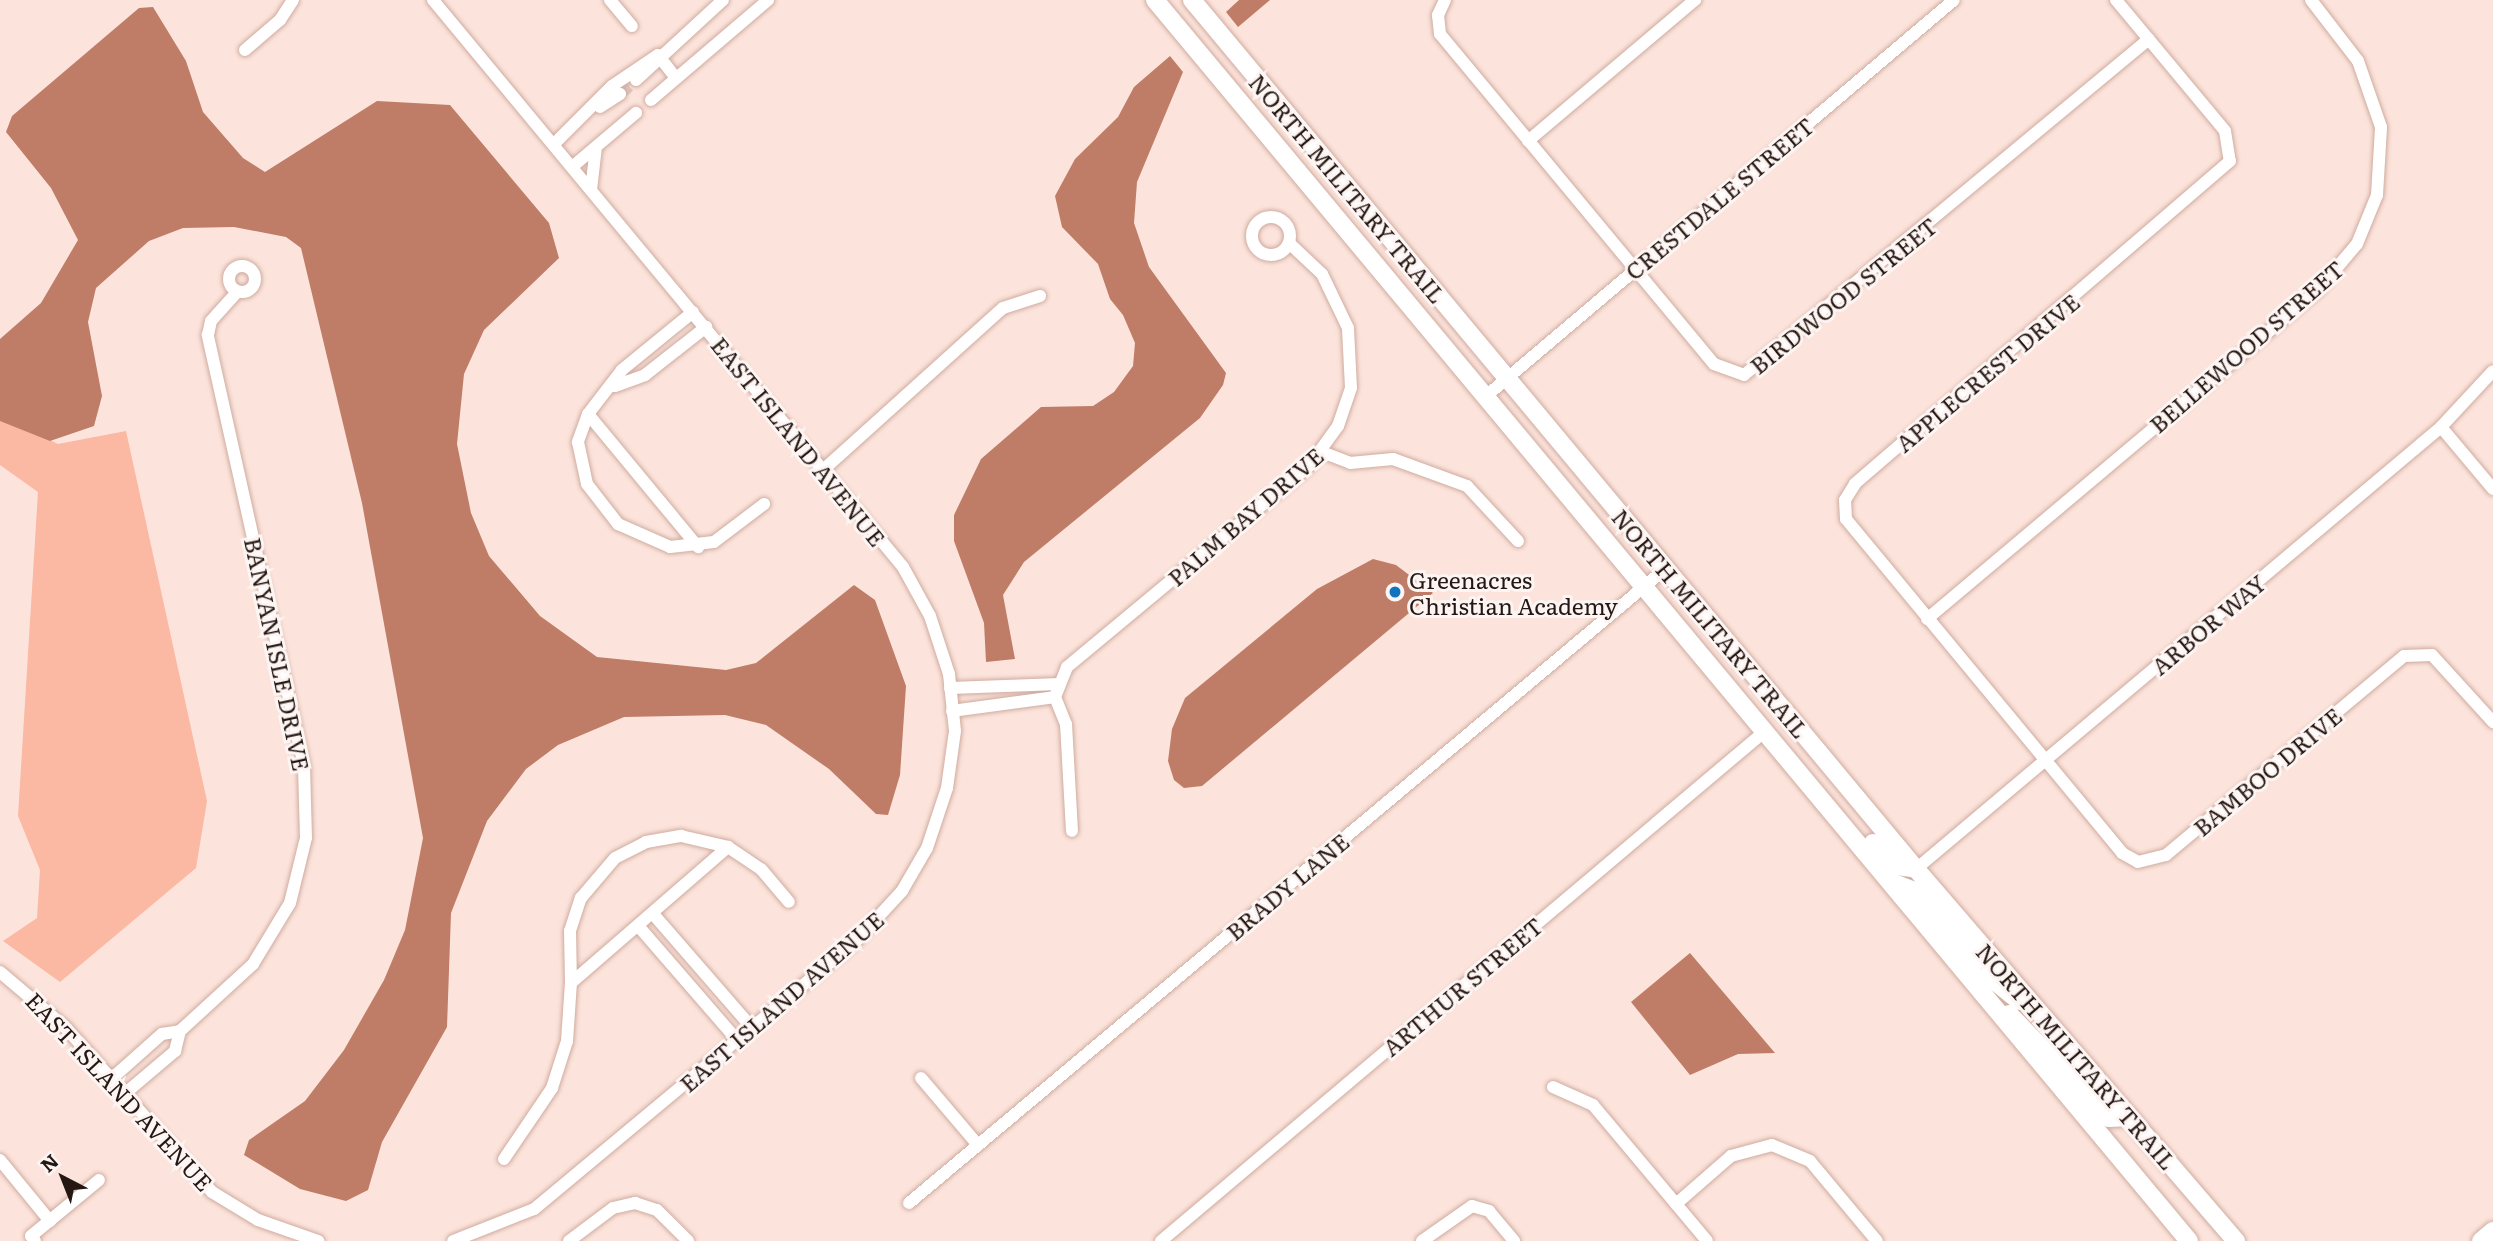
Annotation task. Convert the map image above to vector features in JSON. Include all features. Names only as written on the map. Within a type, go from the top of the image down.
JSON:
[{"type":"main road","name":"NORTH MILITARY TRAIL","points":[[1155,0],[2189,1241]]},
{"type":"main road","name":"NORTH MILITARY TRAIL","points":[[1192,0],[1916,869],[2236,1241]]},
{"type":"main road","points":[[1796,770],[1817,778],[1886,859],[1916,869]]},
{"type":"main road","points":[[1889,881],[1920,893],[2007,995],[2032,1006]]},
{"type":"main road","points":[[1989,1001],[2028,1029],[2109,1118],[2130,1117]]},
{"type":"main road","points":[[2481,1241],[2493,1231]]},
{"type":"street","points":[[245,50],[280,20],[293,0]]},
{"type":"street","name":"EAST ISLAND AVENUE","points":[[433,0],[902,567],[930,616],[950,688],[952,711],[947,788],[927,848],[902,891],[856,941],[534,1209],[453,1241]]},
{"type":"street","points":[[610,0],[632,26]]},
{"type":"street","points":[[554,144],[583,118],[611,86],[658,55],[723,0]]},
{"type":"street","points":[[651,100],[768,0]]},
{"type":"street","name":"BIRDWOOD STREET","points":[[1445,0],[1438,15],[1440,34],[1714,365],[1730,375],[1753,373],[2149,40]]},
{"type":"street","points":[[1528,141],[1695,0]]},
{"type":"street","name":"CRESTDALE STREET","points":[[1485,397],[1954,0]]},
{"type":"street","name":"APPLECREST DRIVE","points":[[2045,761],[1850,527],[1844,509],[1849,491],[2230,161],[2225,131],[2116,0]]},
{"type":"street","name":"BELLEWOOD STREET","points":[[1927,619],[2318,290],[2357,244],[2377,195],[2381,127],[2358,61],[2311,0]]},
{"type":"street","points":[[658,55],[677,78]]},
{"type":"street","points":[[636,80],[658,55]]},
{"type":"street","points":[[583,118],[620,94]]},
{"type":"street","points":[[572,167],[636,113]]},
{"type":"street","points":[[591,190],[596,147]]},
{"type":"street","name":"PALM BAY DRIVE","points":[[1055,697],[1067,667],[1322,452],[1346,407],[1352,348],[1333,291],[1289,243]]},
{"type":"street","name":"BANYAN ISLE DRIVE","points":[[122,1096],[174,1051],[180,1031],[253,964],[274,934],[290,903],[306,838],[304,766],[208,335],[211,321],[238,291]]},
{"type":"street","points":[[823,470],[1003,308],[1040,296]]},
{"type":"street","points":[[693,312],[622,370],[615,386],[588,414],[578,452],[587,484],[605,512],[648,541],[698,547],[728,534],[764,504]]},
{"type":"street","points":[[615,386],[646,375],[706,327]]},
{"type":"street","name":"ARBOR WAY","points":[[1916,869],[2441,427],[2493,371]]},
{"type":"street","points":[[588,414],[698,547]]},
{"type":"street","points":[[2441,427],[2493,489]]},
{"type":"street","points":[[1322,452],[1350,463],[1393,459],[1466,486],[1518,541]]},
{"type":"street","name":"BRADY LANE","points":[[909,1203],[1665,569]]},
{"type":"street","name":"BAMBOO DRIVE","points":[[2045,761],[2122,853],[2149,863],[2166,856],[2404,656],[2432,654],[2493,722]]},
{"type":"street","points":[[950,688],[1060,684]]},
{"type":"street","points":[[952,711],[1055,697],[1066,724],[1072,831]]},
{"type":"street","name":"ARTHUR STREET","points":[[1161,1241],[1764,732]]},
{"type":"street","points":[[504,1159],[552,1088],[567,1041],[574,914],[601,870],[630,849],[663,838],[728,847],[761,869],[789,902]]},
{"type":"street","points":[[571,983],[640,928],[728,847]]},
{"type":"street","points":[[654,915],[753,1029]]},
{"type":"street","points":[[640,928],[738,1041]]},
{"type":"street","name":"EAST ISLAND AVENUE","points":[[0,972],[66,1028],[122,1096],[212,1192],[298,1238],[318,1241]]},
{"type":"street","name":"BANYAN ISLE DRIVE","points":[[109,1081],[162,1034],[180,1031]]},
{"type":"street","points":[[922,1078],[978,1145]]},
{"type":"street","points":[[1553,1087],[1594,1105],[1707,1241]]},
{"type":"street","points":[[1676,1204],[1731,1156],[1772,1145],[1810,1161],[1877,1241]]},
{"type":"street","points":[[0,1160],[50,1221]]},
{"type":"street","points":[[35,1241],[32,1236],[99,1180]]},
{"type":"street","points":[[569,1241],[613,1208],[635,1203],[657,1210],[688,1241]]},
{"type":"street","points":[[1422,1241],[1472,1206],[1489,1211],[1514,1241]]},
{"type":"shaded area","points":[[1239,0],[1270,0],[1238,27],[1226,12]]},
{"type":"shaded area","points":[[153,7],[186,61],[203,112],[243,158],[265,172],[377,101],[450,105],[549,223],[559,258],[484,330],[464,374],[457,444],[471,513],[489,556],[540,616],[597,657],[726,670],[756,663],[854,585],[875,600],[906,686],[900,775],[888,815],[876,814],[829,769],[766,725],[725,715],[624,717],[558,745],[526,769],[487,821],[451,913],[447,1027],[382,1142],[368,1190],[346,1201],[300,1189],[244,1155],[249,1140],[305,1101],[344,1050],[384,980],[405,930],[423,838],[362,503],[301,248],[286,237],[234,227],[183,228],[149,241],[96,288],[88,322],[102,396],[94,426],[50,441],[0,421],[0,339],[41,303],[78,240],[51,188],[6,132],[12,116],[139,8]]},
{"type":"shaded area","points":[[1170,56],[1183,72],[1137,182],[1134,223],[1149,267],[1226,373],[1223,385],[1200,418],[1024,562],[1003,595],[1015,659],[986,662],[984,623],[954,541],[954,515],[981,459],[1041,407],[1093,406],[1114,392],[1133,366],[1135,343],[1123,315],[1110,299],[1098,264],[1062,227],[1055,196],[1075,159],[1118,117],[1134,87]]},
{"type":"shaded area","points":[[0,417],[58,444],[126,431],[207,801],[196,868],[60,982],[3,941],[37,918],[40,870],[18,816],[38,492],[0,465]]},
{"type":"shaded area","points":[[1373,559],[1396,565],[1433,593],[1202,786],[1184,788],[1174,780],[1168,761],[1172,729],[1185,698],[1317,589]]},
{"type":"shaded area","points":[[1690,953],[1775,1053],[1738,1054],[1690,1075],[1631,1002]]},
{"type":"tunnel","points":[[620,94],[636,80]]},
{"type":"place","name":"Greenacres Christian Academy","points":[[1395,592]]}]
